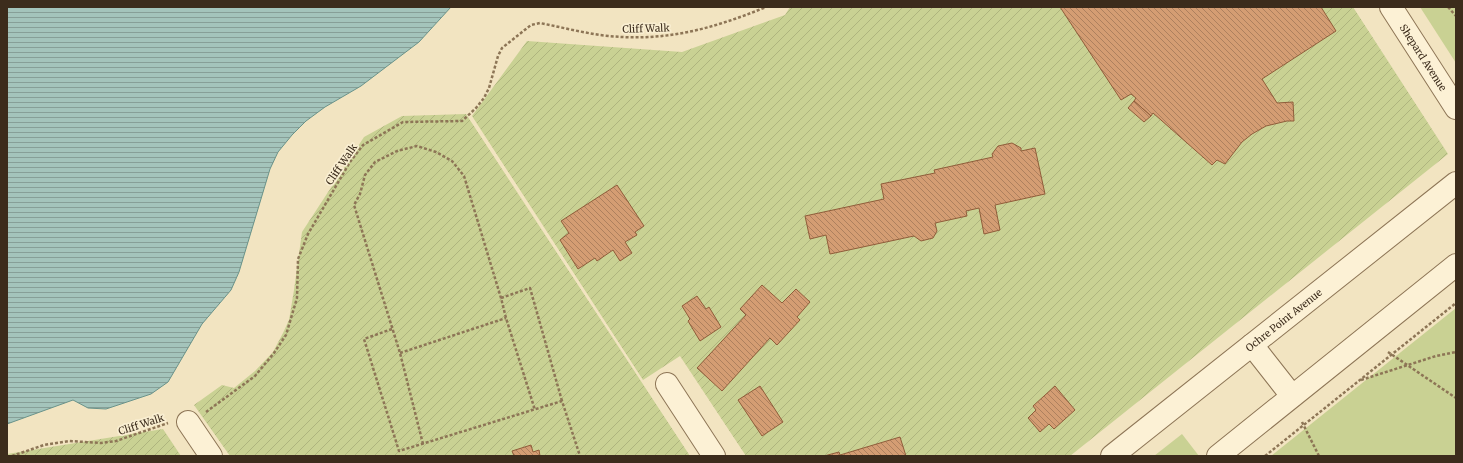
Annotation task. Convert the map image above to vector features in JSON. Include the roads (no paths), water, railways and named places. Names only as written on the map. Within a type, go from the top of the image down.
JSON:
[{"type":"street","name":"Shepard Avenue","points":[[1391,7],[1456,108]]},
{"type":"street","name":"Ochre Point Avenue","points":[[1112,456],[1456,183]]},
{"type":"street","points":[[1218,456],[1456,265]]},
{"type":"street","points":[[1252,345],[1292,396]]},
{"type":"street","points":[[667,384],[714,456]]},
{"type":"street","points":[[188,422],[211,456]]},
{"type":"water","points":[[7,7],[451,7],[419,42],[361,86],[325,107],[306,121],[278,152],[270,169],[239,272],[231,290],[202,324],[168,382],[151,394],[106,409],[88,408],[73,400],[7,424]]}]
